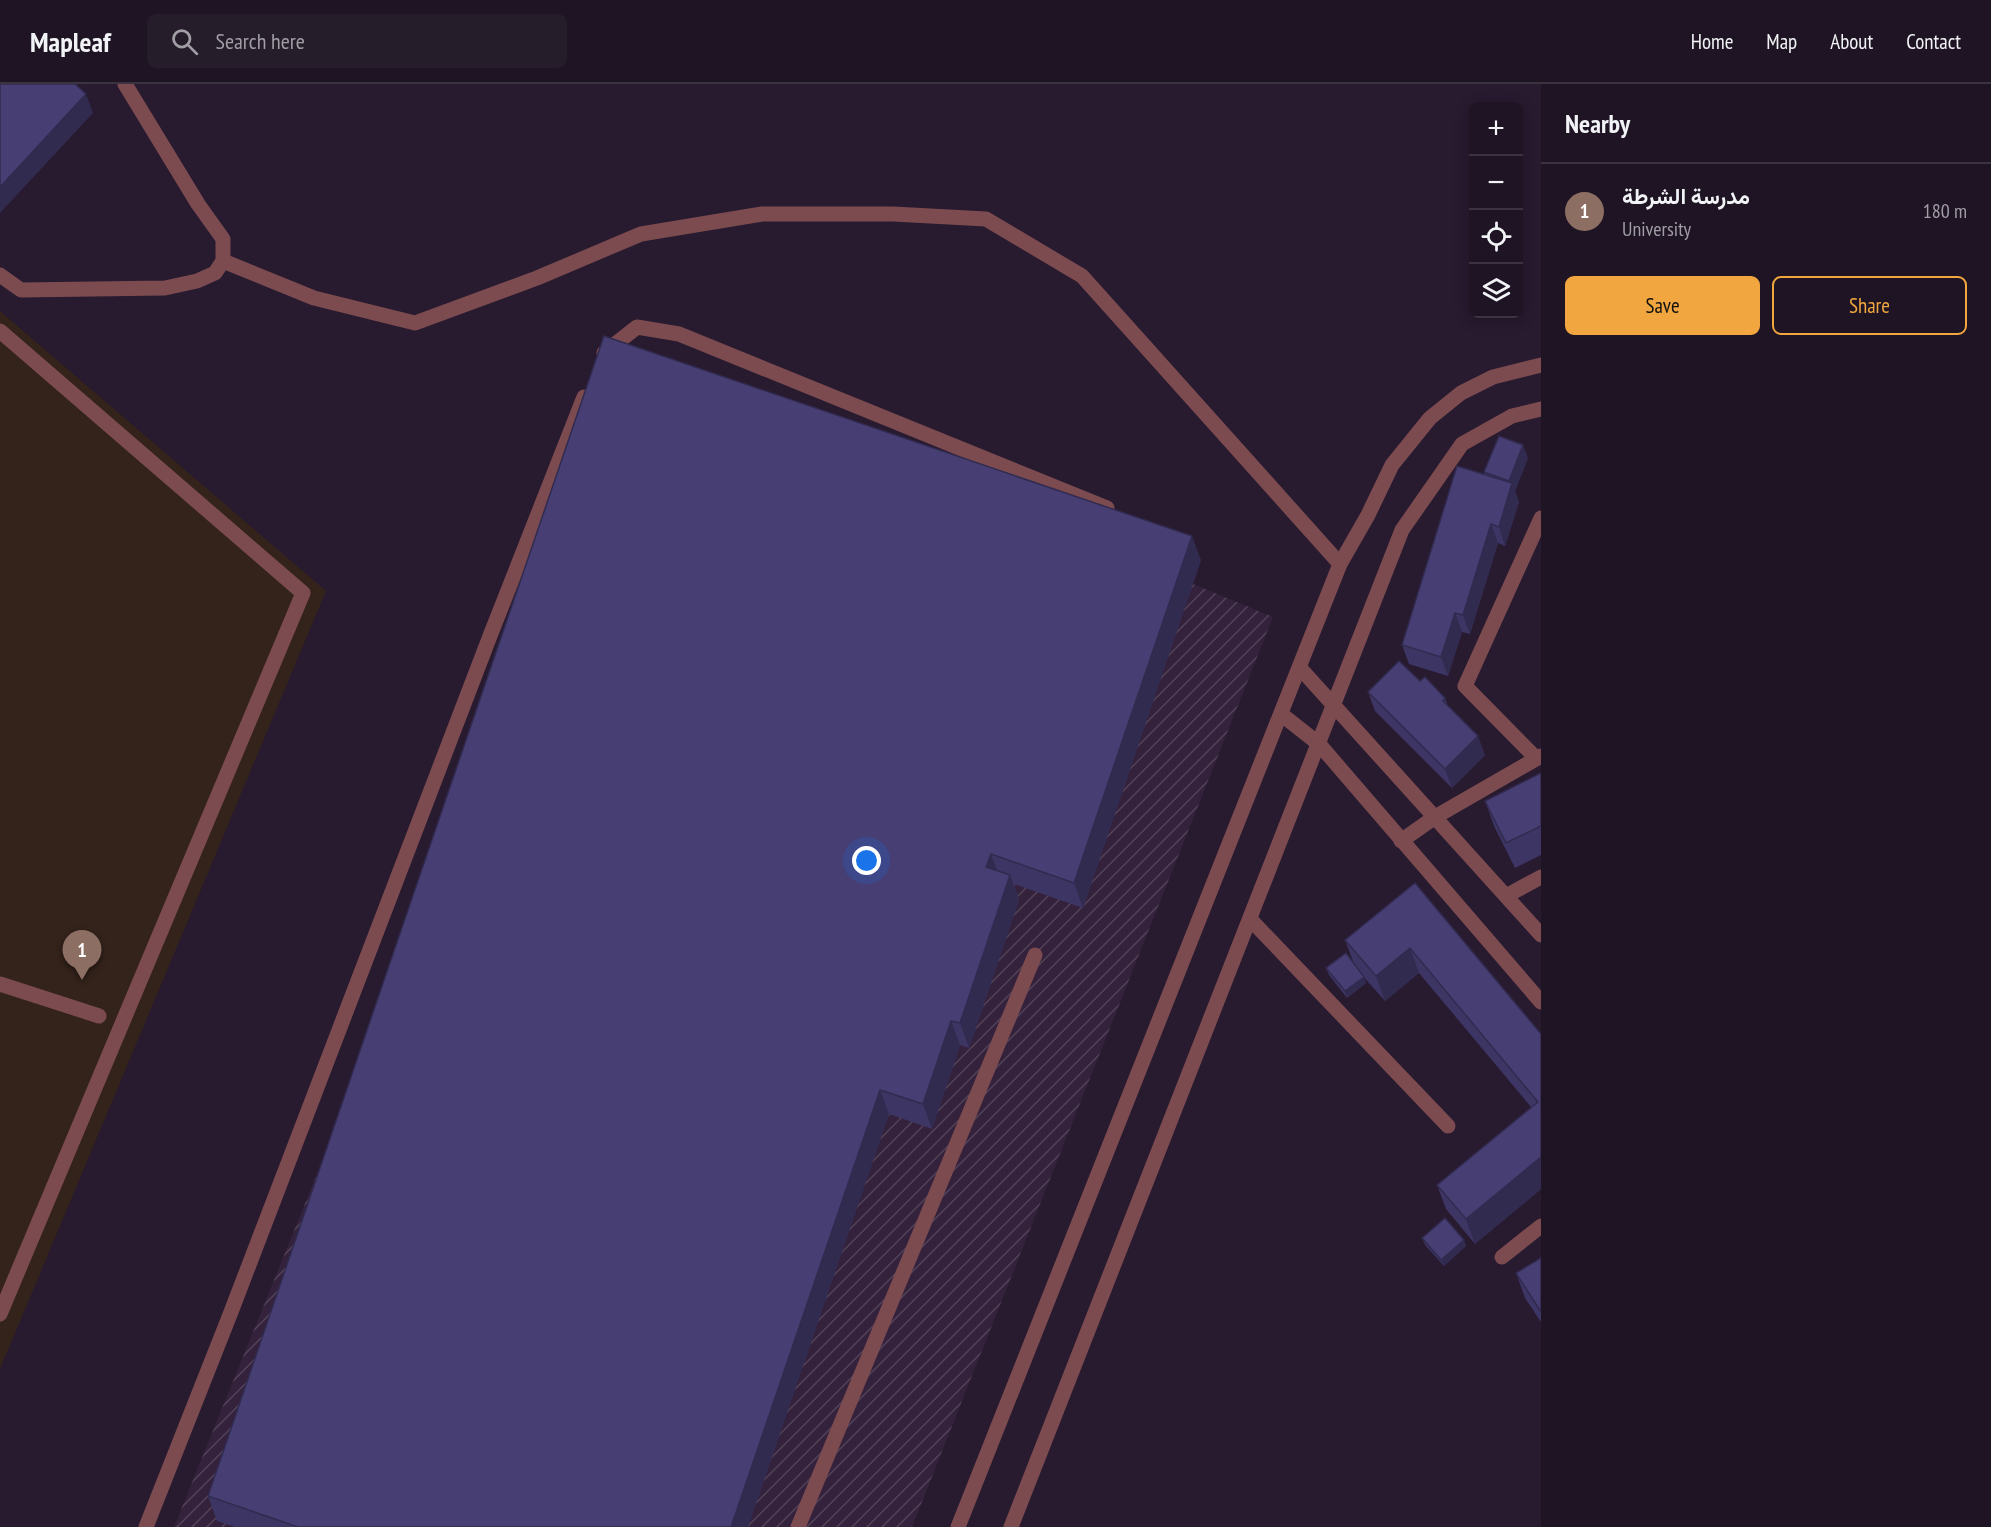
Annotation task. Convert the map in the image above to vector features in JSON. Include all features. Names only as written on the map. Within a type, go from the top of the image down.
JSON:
[{"type":"street","points":[[0,275],[21,290],[165,288],[197,281],[215,273],[223,261],[223,239],[198,204],[125,84]]},
{"type":"street","points":[[223,261],[314,298],[415,323],[537,278],[641,234],[762,214],[892,214],[986,219],[1082,276],[1340,564]]},
{"type":"street","points":[[600,363],[604,354],[637,327],[679,334],[1118,513]]},
{"type":"street","points":[[0,331],[303,593],[0,1314]]},
{"type":"street","points":[[958,1527],[1340,564],[1368,515],[1392,465],[1430,418],[1461,393],[1493,377],[1541,365]]},
{"type":"street","points":[[146,1527],[236,1301],[490,636],[591,382]]},
{"type":"street","points":[[1011,1527],[1402,530],[1462,444],[1512,416],[1541,409]]},
{"type":"street","points":[[1401,841],[1435,817],[1539,757],[1465,686],[1541,518]]},
{"type":"street","points":[[1300,668],[1541,935]]},
{"type":"street","points":[[1281,714],[1318,744],[1541,1002]]},
{"type":"street","points":[[1506,896],[1541,877]]},
{"type":"street","points":[[1250,919],[1448,1126]]},
{"type":"street","points":[[798,1527],[1035,955]]},
{"type":"street","points":[[0,984],[99,1016]]},
{"type":"street","points":[[1502,1257],[1541,1226]]},
{"type":"shaded area","points":[[0,311],[326,591],[0,1369]]},
{"type":"shaded area","points":[[647,359],[1273,617],[912,1527],[174,1527]]},
{"type":"building","points":[[0,84],[75,84],[86,94],[0,187]]},
{"type":"building","points":[[604,336],[1192,536],[1074,883],[991,854],[986,867],[1010,875],[960,1023],[951,1021],[923,1104],[880,1090],[731,1527],[298,1527],[208,1496]]},
{"type":"building","points":[[1499,436],[1523,445],[1509,481],[1484,472]]},
{"type":"building","points":[[1457,466],[1512,483],[1499,527],[1491,524],[1463,615],[1455,613],[1441,657],[1402,645]]},
{"type":"building","points":[[1399,661],[1420,681],[1425,677],[1445,698],[1443,701],[1478,736],[1445,769],[1368,692]]},
{"type":"building","points":[[1541,773],[1541,826],[1506,843],[1485,801]]},
{"type":"building","points":[[1415,883],[1541,1034],[1541,1157],[1466,1219],[1437,1185],[1538,1102],[1410,948],[1376,976],[1345,940]]},
{"type":"building","points":[[1346,953],[1364,977],[1345,991],[1326,968]]},
{"type":"building","points":[[1445,1218],[1464,1240],[1441,1260],[1422,1238]]},
{"type":"building","points":[[1541,1258],[1541,1312],[1516,1273]]},
{"type":"place","name":"مدرسة الشرطة","points":[[82,980]]}]
